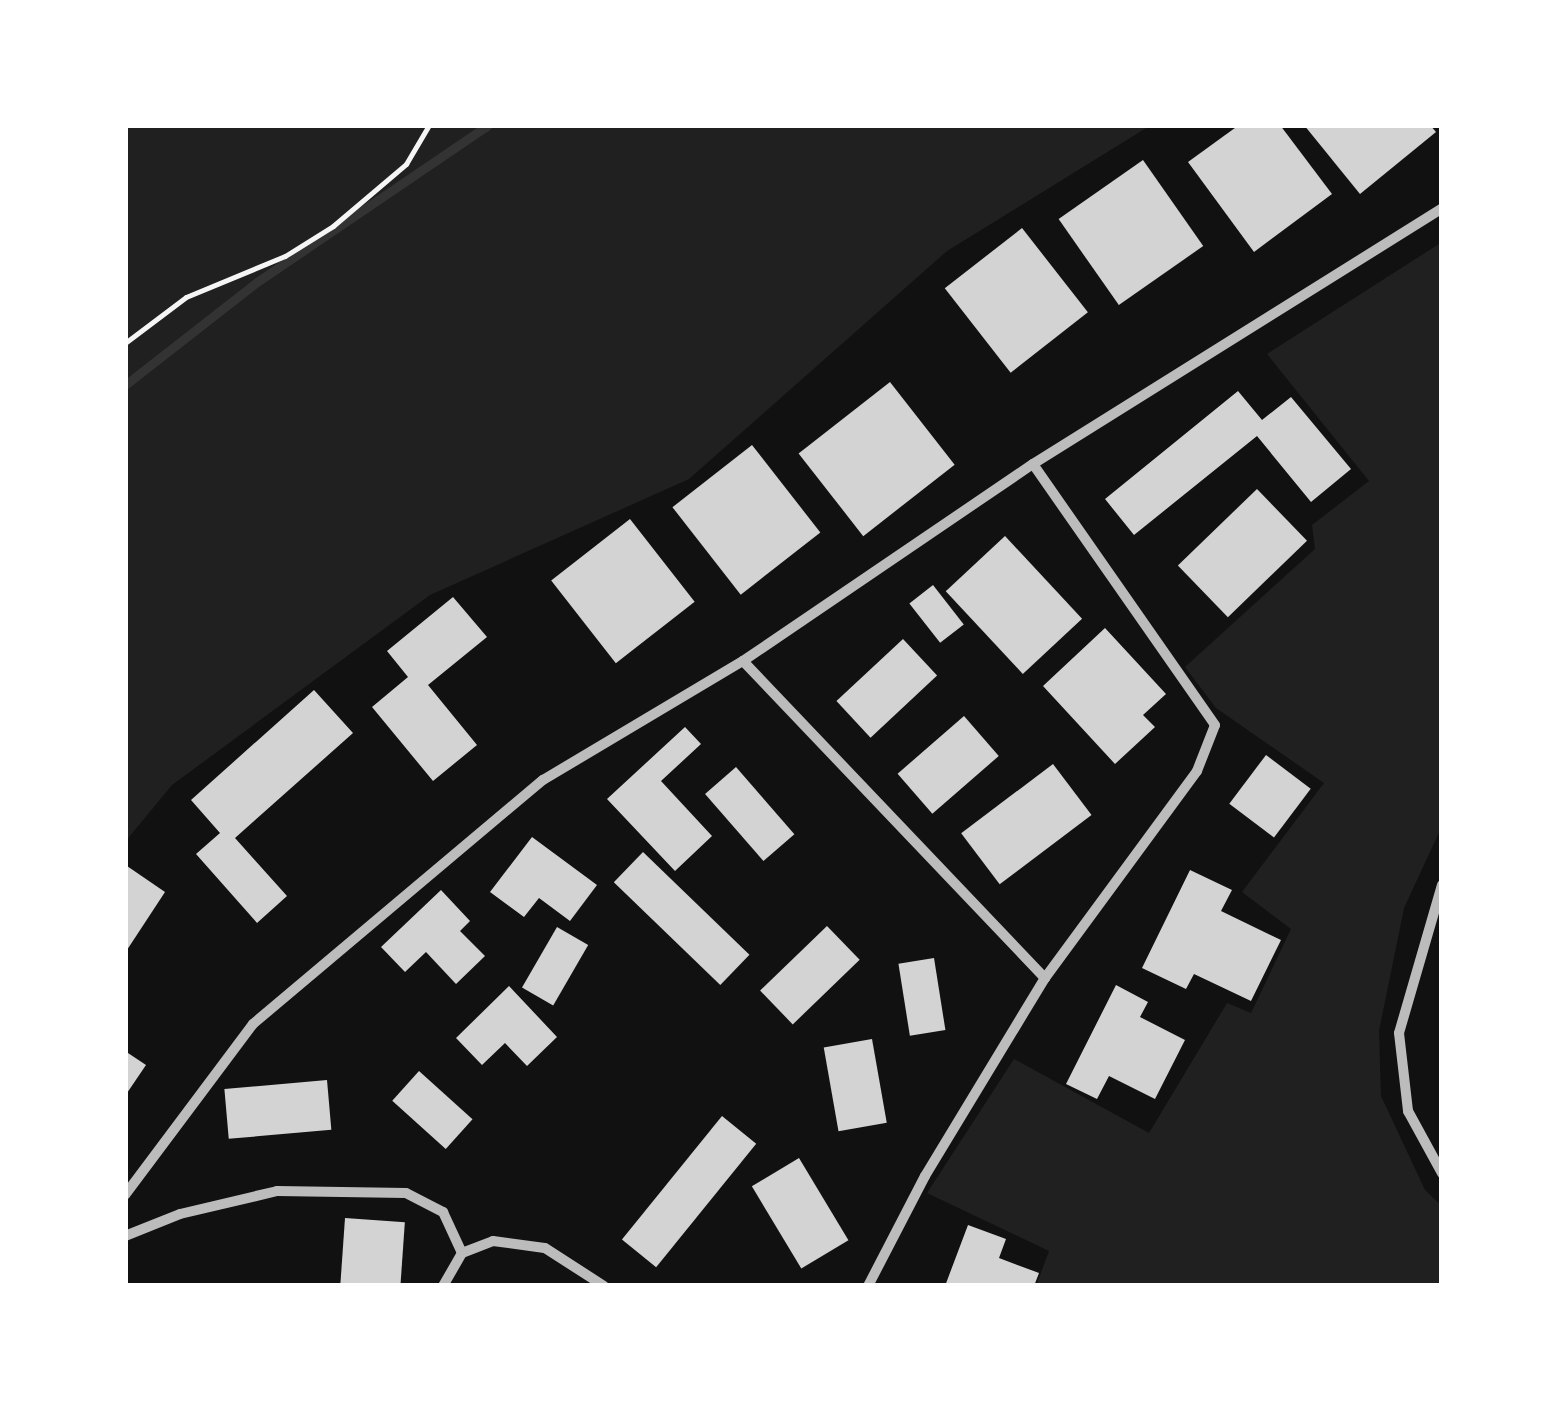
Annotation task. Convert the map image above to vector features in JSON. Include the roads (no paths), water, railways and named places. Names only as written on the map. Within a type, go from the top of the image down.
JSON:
[{"type":"street","points":[[125,1196],[253,1024],[544,780],[743,661],[1033,464],[1442,208]]},
{"type":"street","points":[[868,1286],[925,1176],[1045,978],[1197,771],[1215,726],[1033,464]]},
{"type":"street","points":[[743,661],[1045,978]]},
{"type":"street","points":[[1442,884],[1399,1034],[1408,1110],[1442,1174]]},
{"type":"street","points":[[125,1236],[180,1214],[277,1192],[406,1193],[443,1212],[462,1253]]},
{"type":"street","points":[[443,1286],[462,1253],[493,1240],[545,1248],[604,1286]]},
{"type":"waterway","points":[[125,385],[257,282],[488,125]]}]
